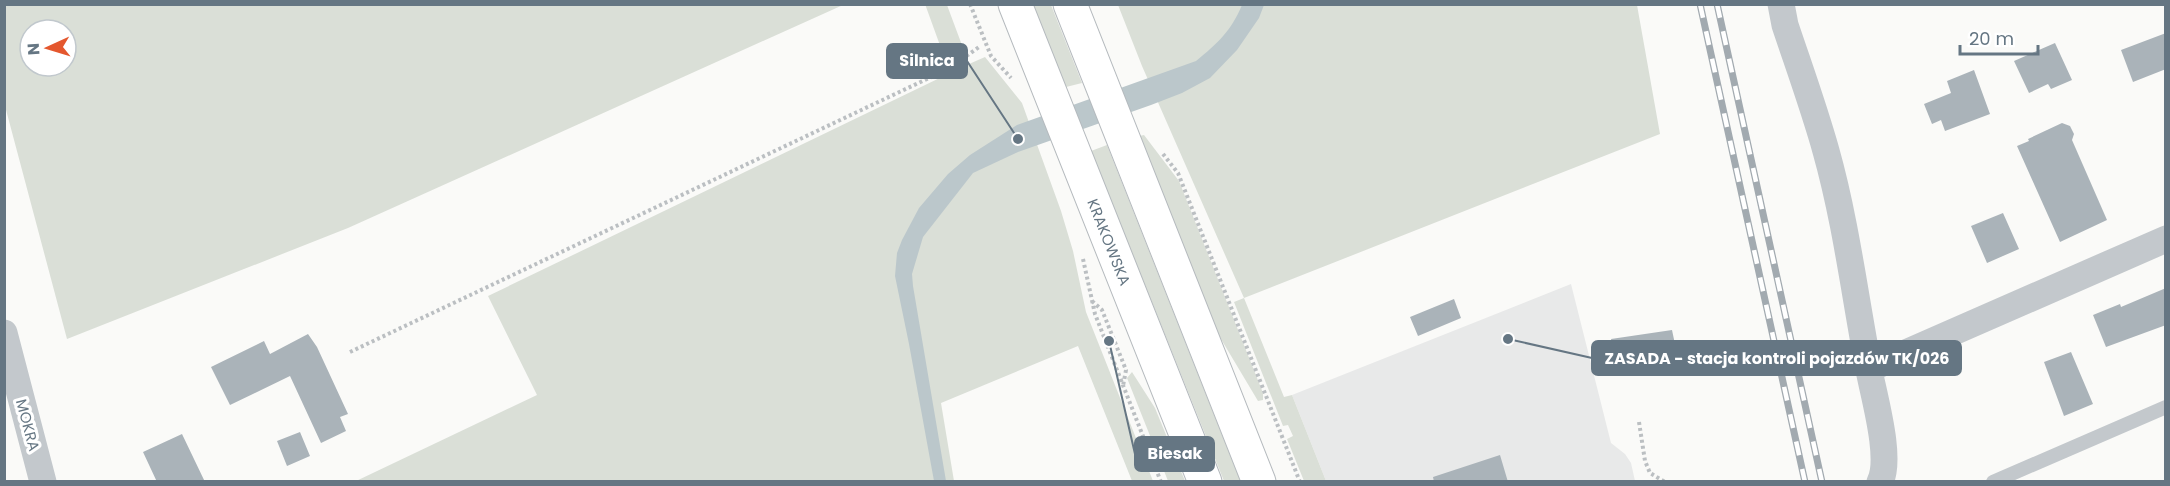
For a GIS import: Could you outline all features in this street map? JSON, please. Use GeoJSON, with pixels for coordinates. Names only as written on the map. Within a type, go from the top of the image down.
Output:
{"type":"FeatureCollection","features":[{"type":"Feature","properties":{"kind":"main road","name":"KRAKOWSKA"},"geometry":{"type":"LineString","coordinates":[[1015,4],[1205,482]]}},
{"type":"Feature","properties":{"kind":"main road"},"geometry":{"type":"LineString","coordinates":[[1070,4],[1259,482]]}},
{"type":"Feature","properties":{"kind":"street"},"geometry":{"type":"LineString","coordinates":[[1781,4],[1785,25],[1826,150],[1843,226],[1880,422],[1885,463],[1881,481]]}},
{"type":"Feature","properties":{"kind":"street"},"geometry":{"type":"LineString","coordinates":[[1869,369],[2166,239]]}},
{"type":"Feature","properties":{"kind":"street","name":"MOKRA"},"geometry":{"type":"LineString","coordinates":[[4,333],[43,482]]}},
{"type":"Feature","properties":{"kind":"lane"},"geometry":{"type":"LineString","coordinates":[[1993,482],[2166,406]]}},
{"type":"Feature","properties":{"kind":"path"},"geometry":{"type":"LineString","coordinates":[[970,4],[992,56]]}},
{"type":"Feature","properties":{"kind":"path"},"geometry":{"type":"LineString","coordinates":[[350,352],[948,69],[979,47]]}},
{"type":"Feature","properties":{"kind":"path"},"geometry":{"type":"LineString","coordinates":[[1158,147],[1178,173],[1300,482]]}},
{"type":"Feature","properties":{"kind":"path"},"geometry":{"type":"LineString","coordinates":[[1082,258],[1095,314],[1161,482]]}},
{"type":"Feature","properties":{"kind":"path"},"geometry":{"type":"LineString","coordinates":[[1091,300],[1102,310],[1126,370],[1123,387]]}},
{"type":"Feature","properties":{"kind":"path"},"geometry":{"type":"LineString","coordinates":[[1639,422],[1645,461],[1650,472],[1665,482]]}},
{"type":"Feature","properties":{"kind":"shaded area"},"geometry":{"type":"Polygon","coordinates":[[[5,4],[843,5],[348,228],[67,339],[5,106],[5,4]]]}},
{"type":"Feature","properties":{"kind":"shaded area"},"geometry":{"type":"Polygon","coordinates":[[[925,4],[947,5],[969,64],[985,57],[1022,103],[1061,211],[1073,251],[1086,312],[1153,481],[1132,481],[1078,346],[941,403],[954,481],[354,482],[537,395],[488,296],[950,73],[925,4]]]}},
{"type":"Feature","properties":{"kind":"shaded area"},"geometry":{"type":"Polygon","coordinates":[[[1033,5],[1051,5],[1082,83],[1066,87],[1033,5]]]}},
{"type":"Feature","properties":{"kind":"shaded area"},"geometry":{"type":"Polygon","coordinates":[[[1118,5],[1637,5],[1660,134],[1244,298],[1142,66],[1118,5]]]}},
{"type":"Feature","properties":{"kind":"shaded area"},"geometry":{"type":"Polygon","coordinates":[[[1242,5],[1264,5],[1259,18],[1237,50],[1210,78],[1182,93],[1018,152],[973,173],[923,237],[912,274],[946,481],[934,481],[895,276],[897,253],[919,208],[948,174],[970,155],[1017,125],[1196,61],[1223,36],[1242,5]]]}},
{"type":"Feature","properties":{"kind":"shaded area"},"geometry":{"type":"Polygon","coordinates":[[[1144,135],[1179,181],[1263,393],[1263,400],[1258,401],[1218,334],[1139,136],[1144,135]]]}},
{"type":"Feature","properties":{"kind":"shaded area"},"geometry":{"type":"Polygon","coordinates":[[[1107,145],[1241,481],[1224,481],[1091,151],[1107,145]]]}},
{"type":"Feature","properties":{"kind":"shaded area"},"geometry":{"type":"Polygon","coordinates":[[[1571,284],[1611,443],[1625,454],[1631,463],[1635,481],[1326,481],[1292,395],[1571,284]]]}},
{"type":"Feature","properties":{"kind":"shaded area"},"geometry":{"type":"Polygon","coordinates":[[[1244,298],[1284,397],[1292,395],[1326,481],[1304,481],[1287,439],[1293,436],[1288,425],[1283,426],[1234,302],[1244,298]]]}},
{"type":"Feature","properties":{"kind":"shaded area"},"geometry":{"type":"Polygon","coordinates":[[[1132,372],[1155,408],[1185,481],[1168,481],[1127,378],[1132,372]]]}},
{"type":"Feature","properties":{"kind":"building"},"geometry":{"type":"Polygon","coordinates":[[[2166,33],[2166,69],[2133,82],[2121,50],[2166,33]]]}},
{"type":"Feature","properties":{"kind":"building"},"geometry":{"type":"Polygon","coordinates":[[[2055,43],[2072,80],[2051,89],[2048,84],[2029,93],[2014,61],[2055,43]]]}},
{"type":"Feature","properties":{"kind":"building"},"geometry":{"type":"Polygon","coordinates":[[[1974,70],[1990,114],[1945,131],[1941,120],[1932,124],[1924,104],[1951,93],[1947,81],[1974,70]]]}},
{"type":"Feature","properties":{"kind":"building"},"geometry":{"type":"Polygon","coordinates":[[[2062,123],[2070,126],[2074,134],[2072,140],[2107,220],[2060,242],[2017,146],[2062,123]]]}},
{"type":"Feature","properties":{"kind":"building"},"geometry":{"type":"Polygon","coordinates":[[[2003,213],[2019,249],[1987,263],[1971,226],[2003,213]]]}},
{"type":"Feature","properties":{"kind":"building"},"geometry":{"type":"Polygon","coordinates":[[[2166,288],[2166,325],[2106,347],[2093,315],[2120,304],[2121,307],[2166,288]]]}},
{"type":"Feature","properties":{"kind":"building"},"geometry":{"type":"Polygon","coordinates":[[[1454,299],[1461,318],[1418,336],[1410,317],[1454,299]]]}},
{"type":"Feature","properties":{"kind":"building"},"geometry":{"type":"Polygon","coordinates":[[[1672,330],[1676,349],[1615,359],[1611,339],[1672,330]]]}},
{"type":"Feature","properties":{"kind":"building"},"geometry":{"type":"Polygon","coordinates":[[[308,334],[317,347],[348,414],[340,417],[346,431],[321,443],[290,376],[230,405],[211,367],[264,341],[270,354],[308,334]]]}},
{"type":"Feature","properties":{"kind":"building"},"geometry":{"type":"Polygon","coordinates":[[[2071,352],[2093,404],[2064,416],[2044,362],[2071,352]]]}},
{"type":"Feature","properties":{"kind":"building"},"geometry":{"type":"Polygon","coordinates":[[[300,432],[310,456],[287,466],[277,441],[300,432]]]}},
{"type":"Feature","properties":{"kind":"building"},"geometry":{"type":"Polygon","coordinates":[[[182,434],[205,482],[157,482],[143,452],[182,434]]]}},
{"type":"Feature","properties":{"kind":"building"},"geometry":{"type":"Polygon","coordinates":[[[1500,455],[1508,482],[1434,482],[1433,477],[1500,455]]]}},
{"type":"Feature","properties":{"kind":"railway"},"geometry":{"type":"LineString","coordinates":[[1700,4],[1805,482]]}},
{"type":"Feature","properties":{"kind":"railway"},"geometry":{"type":"LineString","coordinates":[[1717,4],[1822,482]]}},
{"type":"Feature","properties":{"kind":"place","name":"Silnica"},"geometry":{"type":"Point","coordinates":[1018,139]}},
{"type":"Feature","properties":{"kind":"place","name":"ZASADA - stacja kontroli pojazdów TK/026"},"geometry":{"type":"Point","coordinates":[1508,339]}},
{"type":"Feature","properties":{"kind":"place","name":"Biesak"},"geometry":{"type":"Point","coordinates":[1109,341]}}]}
